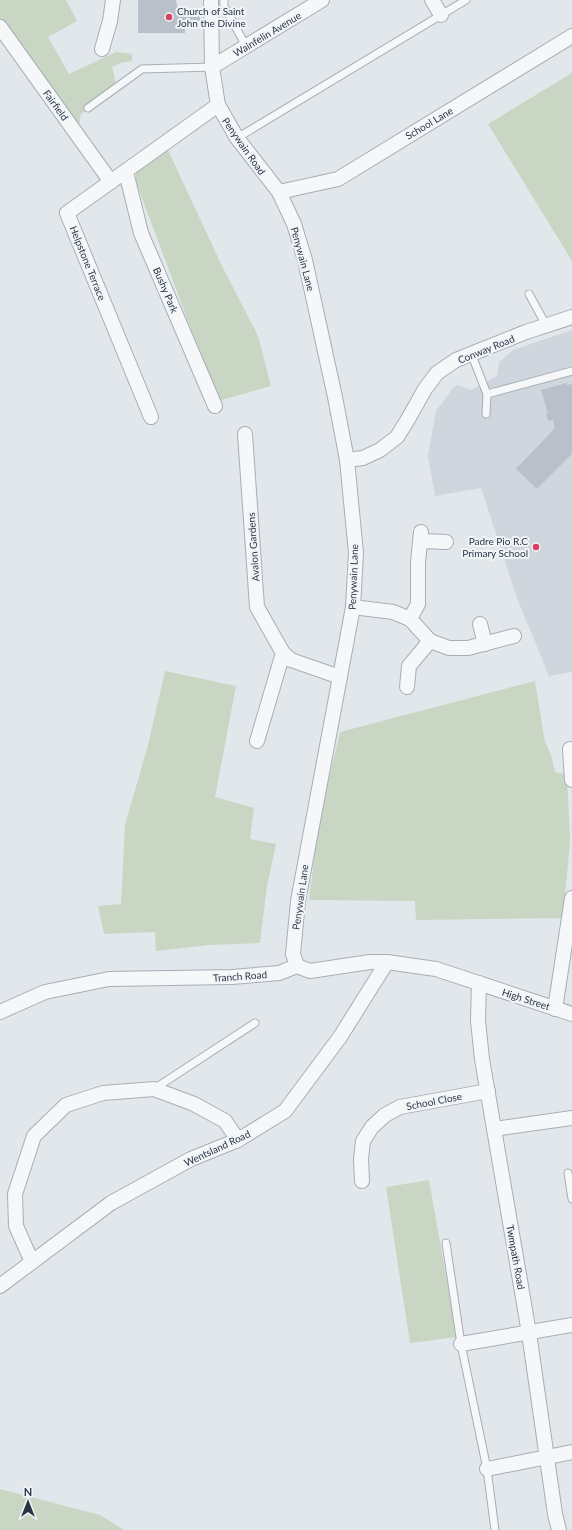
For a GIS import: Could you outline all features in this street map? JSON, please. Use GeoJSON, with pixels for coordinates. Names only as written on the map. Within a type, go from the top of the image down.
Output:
{"type":"FeatureCollection","features":[{"type":"Feature","properties":{"kind":"street"},"geometry":{"type":"LineString","coordinates":[[102,48],[110,21],[113,0]]}},
{"type":"Feature","properties":{"kind":"street","name":"Penywain Road"},"geometry":{"type":"LineString","coordinates":[[211,0],[212,67],[218,105],[236,138],[279,192]]}},
{"type":"Feature","properties":{"kind":"street","name":"Wainfelin Avenue"},"geometry":{"type":"LineString","coordinates":[[212,67],[322,0]]}},
{"type":"Feature","properties":{"kind":"street"},"geometry":{"type":"LineString","coordinates":[[432,0],[442,15]]}},
{"type":"Feature","properties":{"kind":"street","name":"Fairfield"},"geometry":{"type":"LineString","coordinates":[[0,27],[112,182]]}},
{"type":"Feature","properties":{"kind":"street","name":"School Lane"},"geometry":{"type":"LineString","coordinates":[[279,192],[338,179],[572,36]]}},
{"type":"Feature","properties":{"kind":"street","name":"Helpstone Terrace"},"geometry":{"type":"LineString","coordinates":[[151,417],[67,213],[218,105]]}},
{"type":"Feature","properties":{"kind":"street","name":"Bushy Park"},"geometry":{"type":"LineString","coordinates":[[126,172],[141,233],[215,406]]}},
{"type":"Feature","properties":{"kind":"street","name":"Penywain Lane"},"geometry":{"type":"LineString","coordinates":[[279,192],[294,224],[305,260],[335,398],[346,460],[356,553],[353,607],[298,901],[293,954],[297,966]]}},
{"type":"Feature","properties":{"kind":"street","name":"Conway Road"},"geometry":{"type":"LineString","coordinates":[[346,460],[364,458],[380,450],[397,437],[425,389],[437,373],[456,360],[471,353],[572,317]]}},
{"type":"Feature","properties":{"kind":"street","name":"Avalon Gardens"},"geometry":{"type":"LineString","coordinates":[[245,434],[258,607],[283,653]]}},
{"type":"Feature","properties":{"kind":"street"},"geometry":{"type":"LineString","coordinates":[[410,619],[418,604],[418,562],[421,537],[446,542]]}},
{"type":"Feature","properties":{"kind":"street"},"geometry":{"type":"LineString","coordinates":[[353,607],[393,612],[410,619],[430,641],[449,648],[468,648],[514,636]]}},
{"type":"Feature","properties":{"kind":"street"},"geometry":{"type":"LineString","coordinates":[[480,624],[485,644]]}},
{"type":"Feature","properties":{"kind":"street"},"geometry":{"type":"LineString","coordinates":[[407,687],[410,666],[430,641]]}},
{"type":"Feature","properties":{"kind":"street"},"geometry":{"type":"LineString","coordinates":[[258,741],[283,653],[291,660],[340,677]]}},
{"type":"Feature","properties":{"kind":"street"},"geometry":{"type":"LineString","coordinates":[[570,749],[572,780]]}},
{"type":"Feature","properties":{"kind":"street"},"geometry":{"type":"LineString","coordinates":[[555,1009],[572,898]]}},
{"type":"Feature","properties":{"kind":"street"},"geometry":{"type":"LineString","coordinates":[[297,966],[310,971],[370,962],[387,962],[436,968],[479,983]]}},
{"type":"Feature","properties":{"kind":"street","name":"Wentsland Road"},"geometry":{"type":"LineString","coordinates":[[0,1286],[112,1204],[191,1159],[238,1140],[285,1111],[340,1037],[387,962]]}},
{"type":"Feature","properties":{"kind":"street","name":"Tranch Road"},"geometry":{"type":"LineString","coordinates":[[0,1012],[45,992],[109,979],[232,977],[279,973],[297,966]]}},
{"type":"Feature","properties":{"kind":"street","name":"High Street"},"geometry":{"type":"LineString","coordinates":[[479,983],[572,1014]]}},
{"type":"Feature","properties":{"kind":"street","name":"Twmpath Road"},"geometry":{"type":"LineString","coordinates":[[479,983],[478,1021],[482,1059],[529,1333],[555,1514],[559,1530]]}},
{"type":"Feature","properties":{"kind":"street"},"geometry":{"type":"LineString","coordinates":[[32,1262],[16,1226],[15,1194],[34,1136],[66,1105],[103,1093],[154,1089],[194,1104],[225,1120],[238,1140]]}},
{"type":"Feature","properties":{"kind":"street","name":"School Close"},"geometry":{"type":"LineString","coordinates":[[362,1181],[360,1159],[363,1141],[372,1126],[385,1115],[400,1107],[488,1091]]}},
{"type":"Feature","properties":{"kind":"street"},"geometry":{"type":"LineString","coordinates":[[494,1129],[572,1118]]}},
{"type":"Feature","properties":{"kind":"street"},"geometry":{"type":"LineString","coordinates":[[461,1344],[572,1325]]}},
{"type":"Feature","properties":{"kind":"street"},"geometry":{"type":"LineString","coordinates":[[487,1469],[572,1452]]}},
{"type":"Feature","properties":{"kind":"lane"},"geometry":{"type":"LineString","coordinates":[[224,0],[224,6],[246,46]]}},
{"type":"Feature","properties":{"kind":"lane"},"geometry":{"type":"LineString","coordinates":[[236,138],[466,0]]}},
{"type":"Feature","properties":{"kind":"lane"},"geometry":{"type":"LineString","coordinates":[[88,108],[142,69],[212,67]]}},
{"type":"Feature","properties":{"kind":"lane"},"geometry":{"type":"LineString","coordinates":[[529,294],[546,326]]}},
{"type":"Feature","properties":{"kind":"lane"},"geometry":{"type":"LineString","coordinates":[[471,353],[487,394],[486,414]]}},
{"type":"Feature","properties":{"kind":"lane"},"geometry":{"type":"LineString","coordinates":[[487,394],[572,371]]}},
{"type":"Feature","properties":{"kind":"lane"},"geometry":{"type":"LineString","coordinates":[[154,1089],[255,1023]]}},
{"type":"Feature","properties":{"kind":"lane"},"geometry":{"type":"LineString","coordinates":[[568,1173],[572,1199]]}},
{"type":"Feature","properties":{"kind":"lane"},"geometry":{"type":"LineString","coordinates":[[446,1243],[461,1344],[487,1469],[495,1530]]}},
{"type":"Feature","properties":{"kind":"shaded area","name":"Padre Pio R.C Primary School"},"geometry":{"type":"Polygon","coordinates":[[[572,330],[572,672],[549,676],[517,598],[481,488],[435,496],[428,456],[436,411],[454,387],[458,385],[471,390],[497,376],[499,362],[513,350],[572,330]]]}},
{"type":"Feature","properties":{"kind":"green space"},"geometry":{"type":"Polygon","coordinates":[[[0,0],[66,0],[77,21],[48,37],[69,74],[116,52],[132,54],[132,61],[120,63],[112,67],[116,85],[81,114],[79,125],[0,18],[0,0]]]}},
{"type":"Feature","properties":{"kind":"green space"},"geometry":{"type":"Polygon","coordinates":[[[572,73],[572,261],[488,124],[572,73]]]}},
{"type":"Feature","properties":{"kind":"green space"},"geometry":{"type":"Polygon","coordinates":[[[168,150],[222,266],[258,336],[271,386],[218,401],[136,182],[136,171],[168,150]]]}},
{"type":"Feature","properties":{"kind":"green space"},"geometry":{"type":"Polygon","coordinates":[[[165,671],[236,686],[215,797],[254,808],[250,839],[276,844],[267,886],[260,943],[209,945],[156,951],[155,932],[104,934],[98,906],[121,904],[125,825],[148,745],[165,671]]]}},
{"type":"Feature","properties":{"kind":"green space"},"geometry":{"type":"Polygon","coordinates":[[[535,681],[545,742],[551,755],[555,772],[567,775],[570,840],[563,918],[416,920],[415,901],[309,900],[319,820],[340,732],[535,681]]]}},
{"type":"Feature","properties":{"kind":"green space"},"geometry":{"type":"Polygon","coordinates":[[[429,1180],[457,1337],[410,1343],[386,1187],[429,1180]]]}},
{"type":"Feature","properties":{"kind":"green space"},"geometry":{"type":"Polygon","coordinates":[[[0,1489],[100,1515],[124,1530],[0,1530],[0,1489]]]}},
{"type":"Feature","properties":{"kind":"building","name":"Church of Saint John the Divine"},"geometry":{"type":"Polygon","coordinates":[[[138,0],[176,0],[178,9],[200,9],[200,24],[185,24],[185,33],[138,33],[138,0]]]}},
{"type":"Feature","properties":{"kind":"building"},"geometry":{"type":"Polygon","coordinates":[[[566,383],[567,385],[572,384],[572,454],[537,489],[516,469],[555,428],[553,420],[548,421],[546,413],[548,413],[541,390],[566,383]]]}},
{"type":"Feature","properties":{"kind":"place","name":"Church of Saint John the Divine"},"geometry":{"type":"Point","coordinates":[169,17]}},
{"type":"Feature","properties":{"kind":"place","name":"Padre Pio R.C Primary School"},"geometry":{"type":"Point","coordinates":[536,547]}}]}
